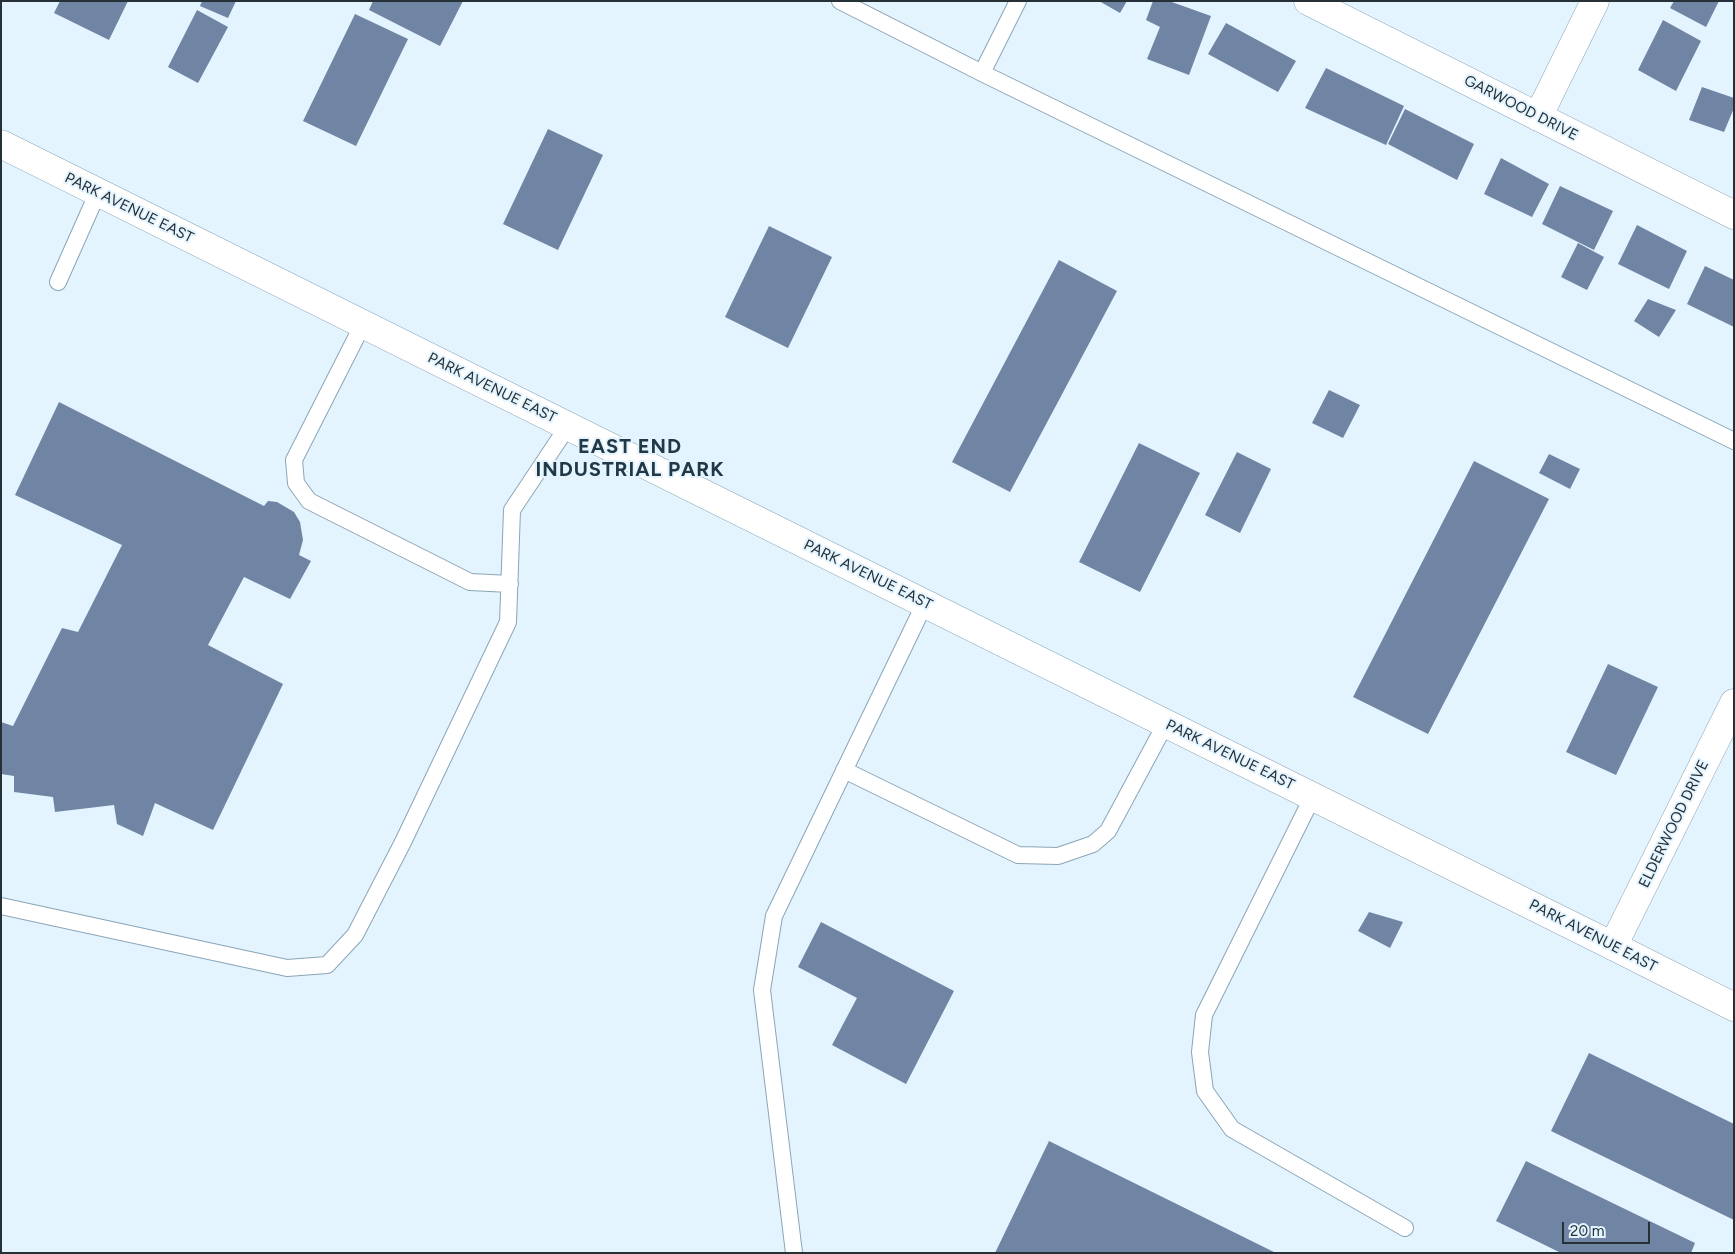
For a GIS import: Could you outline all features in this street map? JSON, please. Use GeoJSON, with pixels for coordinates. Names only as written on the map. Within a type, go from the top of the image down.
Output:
{"type":"FeatureCollection","features":[{"type":"Feature","properties":{"kind":"street","name":"GARWOOD DRIVE"},"geometry":{"type":"LineString","coordinates":[[1308,1],[1733,214]]}},
{"type":"Feature","properties":{"kind":"street"},"geometry":{"type":"LineString","coordinates":[[1538,117],[1594,1]]}},
{"type":"Feature","properties":{"kind":"street","name":"PARK AVENUE EAST"},"geometry":{"type":"LineString","coordinates":[[1,144],[1734,1007]]}},
{"type":"Feature","properties":{"kind":"street","name":"ELDERWOOD DRIVE"},"geometry":{"type":"LineString","coordinates":[[1613,946],[1734,703]]}},
{"type":"Feature","properties":{"kind":"lane"},"geometry":{"type":"LineString","coordinates":[[840,1],[982,73],[1734,442]]}},
{"type":"Feature","properties":{"kind":"lane"},"geometry":{"type":"LineString","coordinates":[[982,73],[1018,1]]}},
{"type":"Feature","properties":{"kind":"lane"},"geometry":{"type":"LineString","coordinates":[[58,282],[98,192]]}},
{"type":"Feature","properties":{"kind":"lane"},"geometry":{"type":"LineString","coordinates":[[363,324],[294,460],[296,483],[309,501],[470,582],[510,584]]}},
{"type":"Feature","properties":{"kind":"lane"},"geometry":{"type":"LineString","coordinates":[[1,906],[287,968],[327,965],[355,935],[404,842],[508,622],[512,510],[568,426]]}},
{"type":"Feature","properties":{"kind":"lane"},"geometry":{"type":"LineString","coordinates":[[794,1253],[762,990],[774,916],[925,603]]}},
{"type":"Feature","properties":{"kind":"lane"},"geometry":{"type":"LineString","coordinates":[[844,770],[1018,855],[1058,856],[1093,844],[1108,831],[1166,723]]}},
{"type":"Feature","properties":{"kind":"lane"},"geometry":{"type":"LineString","coordinates":[[1313,796],[1204,1015],[1200,1052],[1205,1092],[1232,1129],[1405,1228]]}},
{"type":"Feature","properties":{"kind":"building"},"geometry":{"type":"Polygon","coordinates":[[[60,1],[128,1],[109,40],[54,13],[60,1]]]}},
{"type":"Feature","properties":{"kind":"building"},"geometry":{"type":"Polygon","coordinates":[[[202,1],[236,1],[228,18],[200,6],[202,1]]]}},
{"type":"Feature","properties":{"kind":"building"},"geometry":{"type":"Polygon","coordinates":[[[373,1],[463,1],[440,46],[369,10],[373,1]]]}},
{"type":"Feature","properties":{"kind":"building"},"geometry":{"type":"Polygon","coordinates":[[[1099,1],[1127,1],[1120,13],[1099,1]]]}},
{"type":"Feature","properties":{"kind":"building"},"geometry":{"type":"Polygon","coordinates":[[[1153,1],[1169,1],[1211,16],[1189,75],[1147,59],[1160,27],[1146,20],[1153,1]]]}},
{"type":"Feature","properties":{"kind":"building"},"geometry":{"type":"Polygon","coordinates":[[[1674,1],[1719,1],[1706,27],[1670,8],[1674,1]]]}},
{"type":"Feature","properties":{"kind":"building"},"geometry":{"type":"Polygon","coordinates":[[[197,10],[228,27],[198,83],[168,67],[197,10]]]}},
{"type":"Feature","properties":{"kind":"building"},"geometry":{"type":"Polygon","coordinates":[[[355,14],[408,39],[356,146],[303,121],[355,14]]]}},
{"type":"Feature","properties":{"kind":"building"},"geometry":{"type":"Polygon","coordinates":[[[1663,20],[1701,41],[1676,91],[1638,70],[1663,20]]]}},
{"type":"Feature","properties":{"kind":"building"},"geometry":{"type":"Polygon","coordinates":[[[1226,23],[1296,61],[1278,92],[1208,54],[1226,23]]]}},
{"type":"Feature","properties":{"kind":"building"},"geometry":{"type":"Polygon","coordinates":[[[1326,68],[1404,106],[1386,145],[1305,108],[1326,68]]]}},
{"type":"Feature","properties":{"kind":"building"},"geometry":{"type":"Polygon","coordinates":[[[1702,87],[1734,98],[1734,108],[1724,132],[1689,120],[1702,87]]]}},
{"type":"Feature","properties":{"kind":"building"},"geometry":{"type":"Polygon","coordinates":[[[1405,109],[1474,144],[1457,180],[1388,144],[1405,109]]]}},
{"type":"Feature","properties":{"kind":"building"},"geometry":{"type":"Polygon","coordinates":[[[548,129],[603,155],[558,250],[503,224],[548,129]]]}},
{"type":"Feature","properties":{"kind":"building"},"geometry":{"type":"Polygon","coordinates":[[[1501,158],[1549,184],[1532,217],[1484,194],[1501,158]]]}},
{"type":"Feature","properties":{"kind":"building"},"geometry":{"type":"Polygon","coordinates":[[[1560,186],[1613,211],[1594,250],[1542,224],[1560,186]]]}},
{"type":"Feature","properties":{"kind":"building"},"geometry":{"type":"Polygon","coordinates":[[[1637,225],[1687,251],[1669,289],[1618,264],[1637,225]]]}},
{"type":"Feature","properties":{"kind":"building"},"geometry":{"type":"Polygon","coordinates":[[[769,226],[832,257],[788,348],[725,317],[769,226]]]}},
{"type":"Feature","properties":{"kind":"building"},"geometry":{"type":"Polygon","coordinates":[[[1578,243],[1604,257],[1587,290],[1561,277],[1578,243]]]}},
{"type":"Feature","properties":{"kind":"building"},"geometry":{"type":"Polygon","coordinates":[[[1059,260],[1117,291],[1010,492],[952,462],[1059,260]]]}},
{"type":"Feature","properties":{"kind":"building"},"geometry":{"type":"Polygon","coordinates":[[[1705,266],[1734,280],[1734,327],[1687,304],[1705,266]]]}},
{"type":"Feature","properties":{"kind":"building"},"geometry":{"type":"Polygon","coordinates":[[[1648,299],[1676,310],[1659,337],[1634,321],[1648,299]]]}},
{"type":"Feature","properties":{"kind":"building"},"geometry":{"type":"Polygon","coordinates":[[[1329,390],[1360,405],[1343,438],[1312,423],[1329,390]]]}},
{"type":"Feature","properties":{"kind":"building"},"geometry":{"type":"Polygon","coordinates":[[[59,402],[264,506],[268,501],[277,502],[294,512],[300,522],[303,540],[299,555],[311,561],[290,599],[244,577],[208,645],[283,684],[213,830],[155,803],[143,836],[117,824],[114,805],[55,812],[53,797],[14,792],[14,776],[1,774],[1,722],[13,726],[62,628],[78,632],[122,545],[15,495],[59,402]]]}},
{"type":"Feature","properties":{"kind":"building"},"geometry":{"type":"Polygon","coordinates":[[[1139,443],[1200,473],[1140,592],[1079,562],[1139,443]]]}},
{"type":"Feature","properties":{"kind":"building"},"geometry":{"type":"Polygon","coordinates":[[[1237,452],[1271,469],[1240,533],[1205,515],[1237,452]]]}},
{"type":"Feature","properties":{"kind":"building"},"geometry":{"type":"Polygon","coordinates":[[[1549,454],[1580,469],[1570,489],[1539,473],[1549,454]]]}},
{"type":"Feature","properties":{"kind":"building"},"geometry":{"type":"Polygon","coordinates":[[[1474,461],[1549,499],[1428,734],[1353,697],[1474,461]]]}},
{"type":"Feature","properties":{"kind":"building"},"geometry":{"type":"Polygon","coordinates":[[[1608,664],[1658,687],[1616,775],[1566,752],[1608,664]]]}},
{"type":"Feature","properties":{"kind":"building"},"geometry":{"type":"Polygon","coordinates":[[[1369,912],[1403,922],[1390,948],[1358,931],[1369,912]]]}},
{"type":"Feature","properties":{"kind":"building"},"geometry":{"type":"Polygon","coordinates":[[[821,922],[954,991],[906,1084],[832,1045],[857,998],[798,967],[821,922]]]}},
{"type":"Feature","properties":{"kind":"building"},"geometry":{"type":"Polygon","coordinates":[[[1589,1053],[1734,1124],[1734,1220],[1551,1131],[1589,1053]]]}},
{"type":"Feature","properties":{"kind":"building"},"geometry":{"type":"Polygon","coordinates":[[[1049,1141],[1276,1253],[995,1253],[1049,1141]]]}},
{"type":"Feature","properties":{"kind":"building"},"geometry":{"type":"Polygon","coordinates":[[[1526,1161],[1695,1243],[1691,1253],[1561,1253],[1496,1221],[1526,1161]]]}},
{"type":"Feature","properties":{"kind":"district","name":"EAST END INDUSTRIAL PARK"},"geometry":{"type":"Point","coordinates":[630,458]}}]}
